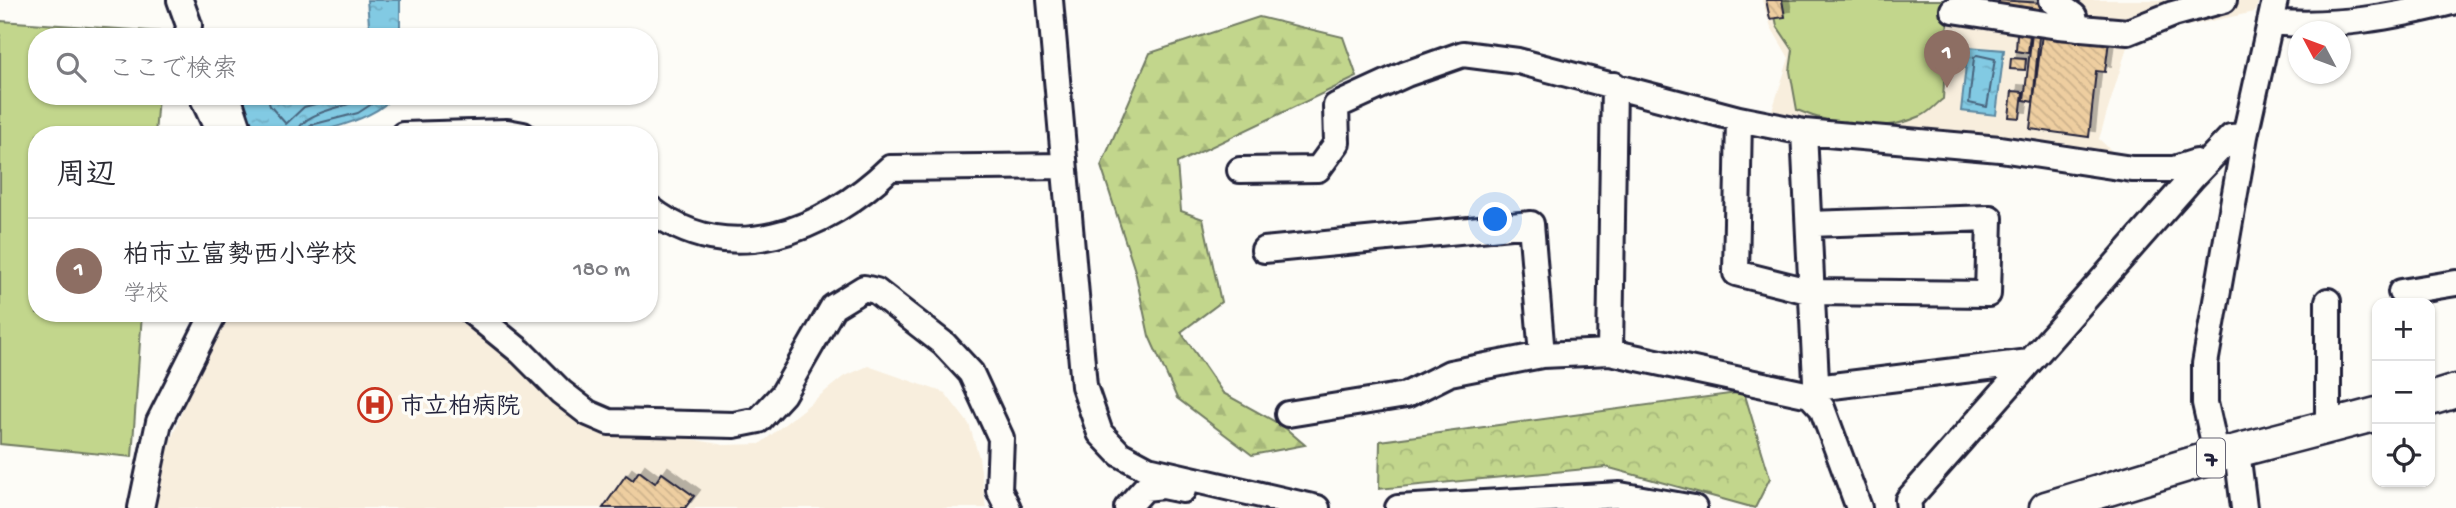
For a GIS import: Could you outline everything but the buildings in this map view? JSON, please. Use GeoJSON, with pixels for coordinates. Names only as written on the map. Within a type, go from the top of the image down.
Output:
{"type":"FeatureCollection","features":[{"type":"Feature","properties":{"kind":"main road"},"geometry":{"type":"LineString","coordinates":[[2435,397],[2456,391]]}},
{"type":"Feature","properties":{"kind":"main road","name":"7"},"geometry":{"type":"LineString","coordinates":[[2046,508],[2227,454],[2372,415]]}},
{"type":"Feature","properties":{"kind":"street"},"geometry":{"type":"LineString","coordinates":[[180,0],[188,28]]}},
{"type":"Feature","properties":{"kind":"street"},"geometry":{"type":"LineString","coordinates":[[1050,0],[1084,386],[1100,433],[1120,454],[1148,469],[1317,508]]}},
{"type":"Feature","properties":{"kind":"street"},"geometry":{"type":"LineString","coordinates":[[2052,0],[2077,15],[2128,32],[2164,10],[2174,14],[2224,0]]}},
{"type":"Feature","properties":{"kind":"street"},"geometry":{"type":"LineString","coordinates":[[2244,508],[2227,454],[2205,403],[2205,364],[2245,136],[2272,11],[2331,24],[2406,14],[2456,1]]}},
{"type":"Feature","properties":{"kind":"street"},"geometry":{"type":"LineString","coordinates":[[1953,10],[2077,15]]}},
{"type":"Feature","properties":{"kind":"street"},"geometry":{"type":"LineString","coordinates":[[1240,170],[1318,169],[1337,143],[1336,106],[1406,74],[1463,54],[1518,61],[1739,119],[1804,132],[2000,149],[2132,169],[2175,169],[2196,162],[2203,166]]}},
{"type":"Feature","properties":{"kind":"street"},"geometry":{"type":"LineString","coordinates":[[1610,352],[1614,85]]}},
{"type":"Feature","properties":{"kind":"street"},"geometry":{"type":"LineString","coordinates":[[206,105],[216,126]]}},
{"type":"Feature","properties":{"kind":"street"},"geometry":{"type":"LineString","coordinates":[[231,105],[238,126]]}},
{"type":"Feature","properties":{"kind":"street"},"geometry":{"type":"LineString","coordinates":[[1739,119],[1736,273],[1812,292],[1988,295],[1990,218],[1808,224]]}},
{"type":"Feature","properties":{"kind":"street"},"geometry":{"type":"LineString","coordinates":[[1804,132],[1816,395],[1859,508]]}},
{"type":"Feature","properties":{"kind":"street"},"geometry":{"type":"LineString","coordinates":[[1909,508],[1908,500],[2203,166],[2231,137],[2245,136]]}},
{"type":"Feature","properties":{"kind":"street"},"geometry":{"type":"LineString","coordinates":[[658,215],[720,241],[751,240],[821,220],[861,196],[890,168],[1063,166]]}},
{"type":"Feature","properties":{"kind":"street"},"geometry":{"type":"LineString","coordinates":[[1264,250],[1531,224],[1542,355]]}},
{"type":"Feature","properties":{"kind":"street"},"geometry":{"type":"LineString","coordinates":[[2401,292],[2456,283]]}},
{"type":"Feature","properties":{"kind":"street"},"geometry":{"type":"LineString","coordinates":[[484,322],[521,352],[561,392],[589,413],[609,422],[734,425],[759,420],[783,394],[833,307],[864,288],[876,291],[944,344],[971,373],[1001,438],[999,490],[1008,508]]}},
{"type":"Feature","properties":{"kind":"street"},"geometry":{"type":"LineString","coordinates":[[2328,301],[2328,427]]}},
{"type":"Feature","properties":{"kind":"street"},"geometry":{"type":"LineString","coordinates":[[141,508],[159,422],[209,322]]}},
{"type":"Feature","properties":{"kind":"street"},"geometry":{"type":"LineString","coordinates":[[1288,414],[1406,395],[1450,373],[1542,355],[1610,352],[1810,395],[2029,362]]}},
{"type":"Feature","properties":{"kind":"street"},"geometry":{"type":"LineString","coordinates":[[1127,508],[1145,488],[1163,486],[1276,508]]}},
{"type":"Feature","properties":{"kind":"street"},"geometry":{"type":"LineString","coordinates":[[1398,508],[1620,495],[1694,508]]}},
{"type":"Feature","properties":{"kind":"shaded area"},"geometry":{"type":"Polygon","coordinates":[[[1762,0],[2259,0],[2255,12],[2162,31],[2128,44],[2099,139],[2116,155],[1770,117],[1789,58],[1771,27],[1762,0]]]}},
{"type":"Feature","properties":{"kind":"shaded area","name":"市立柏病院"},"geometry":{"type":"Polygon","coordinates":[[[226,322],[494,322],[615,425],[724,445],[760,444],[843,377],[868,366],[945,393],[969,424],[979,457],[986,508],[153,508],[167,450],[199,367],[226,322]]]}},
{"type":"Feature","properties":{"kind":"green space"},"geometry":{"type":"Polygon","coordinates":[[[1772,0],[1949,0],[1943,99],[1921,116],[1890,125],[1842,124],[1797,110],[1790,71],[1793,50],[1777,26],[1772,0]]]}},
{"type":"Feature","properties":{"kind":"green space"},"geometry":{"type":"Polygon","coordinates":[[[1259,17],[1343,37],[1357,77],[1177,163],[1181,211],[1203,219],[1221,302],[1181,332],[1223,393],[1283,426],[1305,445],[1252,455],[1177,398],[1149,336],[1135,271],[1101,166],[1150,53],[1259,17]]]}},
{"type":"Feature","properties":{"kind":"green space"},"geometry":{"type":"Polygon","coordinates":[[[0,21],[104,28],[28,28],[28,105],[157,105],[156,126],[28,126],[28,322],[141,322],[132,457],[0,444],[0,21]]]}},
{"type":"Feature","properties":{"kind":"green space"},"geometry":{"type":"Polygon","coordinates":[[[1744,392],[1770,478],[1755,508],[1606,467],[1379,489],[1380,441],[1744,392]]]}},
{"type":"Feature","properties":{"kind":"water"},"geometry":{"type":"Polygon","coordinates":[[[367,0],[400,0],[400,28],[369,28],[367,0]]]}},
{"type":"Feature","properties":{"kind":"water"},"geometry":{"type":"Polygon","coordinates":[[[1968,47],[2004,50],[1996,115],[1961,111],[1968,47]]]}},
{"type":"Feature","properties":{"kind":"water"},"geometry":{"type":"Polygon","coordinates":[[[242,105],[385,105],[339,126],[253,126],[247,120],[242,105]]]}},
{"type":"Feature","properties":{"kind":"place","name":"柏市立富勢西小学校"},"geometry":{"type":"Point","coordinates":[1947,88]}},
{"type":"Feature","properties":{"kind":"place","name":"市立柏病院"},"geometry":{"type":"Point","coordinates":[375,405]}}]}
